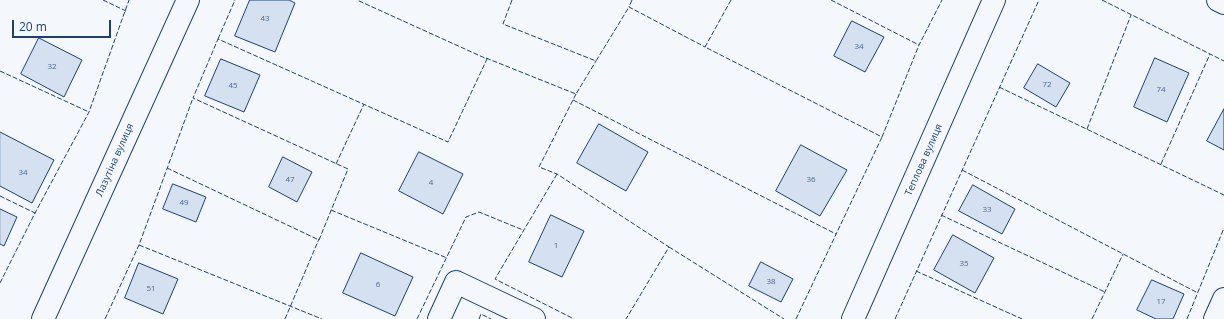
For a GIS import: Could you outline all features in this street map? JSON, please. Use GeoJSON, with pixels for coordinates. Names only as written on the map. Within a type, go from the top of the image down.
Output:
{"type":"FeatureCollection","features":[{"type":"Feature","properties":{"kind":"street","name":"Лазутіна вулиця"},"geometry":{"type":"LineString","coordinates":[[43,319],[188,0]]}},
{"type":"Feature","properties":{"kind":"street","name":"Теплова вулиця"},"geometry":{"type":"LineString","coordinates":[[853,319],[994,0]]}},
{"type":"Feature","properties":{"kind":"street"},"geometry":{"type":"LineString","coordinates":[[1218,0],[1224,3]]}},
{"type":"Feature","properties":{"kind":"street"},"geometry":{"type":"LineString","coordinates":[[439,319],[456,282],[534,319]]}},
{"type":"Feature","properties":{"kind":"street"},"geometry":{"type":"LineString","coordinates":[[1215,319],[1224,299]]}},
{"type":"Feature","properties":{"kind":"building"},"geometry":{"type":"Polygon","coordinates":[[[250,0],[289,0],[295,3],[275,52],[235,36],[250,0]]]}},
{"type":"Feature","properties":{"kind":"building"},"geometry":{"type":"Polygon","coordinates":[[[852,21],[884,37],[865,72],[834,56],[852,21]]]}},
{"type":"Feature","properties":{"kind":"building"},"geometry":{"type":"Polygon","coordinates":[[[39,38],[82,60],[64,97],[21,74],[39,38]]]}},
{"type":"Feature","properties":{"kind":"building"},"geometry":{"type":"Polygon","coordinates":[[[1155,58],[1189,73],[1167,122],[1134,107],[1155,58]]]}},
{"type":"Feature","properties":{"kind":"building"},"geometry":{"type":"Polygon","coordinates":[[[221,59],[260,75],[244,112],[205,96],[221,59]]]}},
{"type":"Feature","properties":{"kind":"building"},"geometry":{"type":"Polygon","coordinates":[[[1038,64],[1070,83],[1056,107],[1024,88],[1038,64]]]}},
{"type":"Feature","properties":{"kind":"building"},"geometry":{"type":"Polygon","coordinates":[[[1224,109],[1224,150],[1207,141],[1224,109]]]}},
{"type":"Feature","properties":{"kind":"building"},"geometry":{"type":"Polygon","coordinates":[[[599,124],[648,152],[626,191],[577,163],[599,124]]]}},
{"type":"Feature","properties":{"kind":"building"},"geometry":{"type":"Polygon","coordinates":[[[0,132],[54,160],[32,203],[0,186],[0,132]]]}},
{"type":"Feature","properties":{"kind":"building"},"geometry":{"type":"Polygon","coordinates":[[[801,145],[847,170],[820,216],[776,191],[801,145]]]}},
{"type":"Feature","properties":{"kind":"building"},"geometry":{"type":"Polygon","coordinates":[[[419,152],[463,174],[443,214],[399,191],[419,152]]]}},
{"type":"Feature","properties":{"kind":"building"},"geometry":{"type":"Polygon","coordinates":[[[283,157],[312,172],[297,202],[269,187],[283,157]]]}},
{"type":"Feature","properties":{"kind":"building"},"geometry":{"type":"Polygon","coordinates":[[[173,184],[206,197],[196,222],[163,209],[173,184]]]}},
{"type":"Feature","properties":{"kind":"building"},"geometry":{"type":"Polygon","coordinates":[[[973,185],[1015,209],[1002,234],[959,211],[973,185]]]}},
{"type":"Feature","properties":{"kind":"building"},"geometry":{"type":"Polygon","coordinates":[[[0,209],[17,217],[4,246],[0,244],[0,209]]]}},
{"type":"Feature","properties":{"kind":"building"},"geometry":{"type":"Polygon","coordinates":[[[551,215],[584,231],[562,277],[529,262],[551,215]]]}},
{"type":"Feature","properties":{"kind":"building"},"geometry":{"type":"Polygon","coordinates":[[[953,235],[994,258],[975,293],[934,270],[953,235]]]}},
{"type":"Feature","properties":{"kind":"building"},"geometry":{"type":"Polygon","coordinates":[[[361,253],[413,277],[395,316],[343,293],[361,253]]]}},
{"type":"Feature","properties":{"kind":"building"},"geometry":{"type":"Polygon","coordinates":[[[761,262],[793,279],[781,302],[749,286],[761,262]]]}},
{"type":"Feature","properties":{"kind":"building"},"geometry":{"type":"Polygon","coordinates":[[[139,263],[178,279],[163,314],[125,298],[139,263]]]}},
{"type":"Feature","properties":{"kind":"building"},"geometry":{"type":"Polygon","coordinates":[[[1152,280],[1184,294],[1173,319],[1156,319],[1137,310],[1152,280]]]}},
{"type":"Feature","properties":{"kind":"fence"},"geometry":{"type":"LineString","coordinates":[[103,0],[126,11],[125,12]]}},
{"type":"Feature","properties":{"kind":"fence"},"geometry":{"type":"LineString","coordinates":[[0,283],[35,213],[89,112],[129,0]]}},
{"type":"Feature","properties":{"kind":"fence"},"geometry":{"type":"LineString","coordinates":[[218,39],[235,0]]}},
{"type":"Feature","properties":{"kind":"fence"},"geometry":{"type":"LineString","coordinates":[[167,168],[319,240],[348,169],[193,98],[218,39],[448,142],[487,59],[357,0]]}},
{"type":"Feature","properties":{"kind":"fence"},"geometry":{"type":"LineString","coordinates":[[512,0],[503,24],[596,61],[629,7]]}},
{"type":"Feature","properties":{"kind":"fence"},"geometry":{"type":"LineString","coordinates":[[632,0],[629,7],[705,47]]}},
{"type":"Feature","properties":{"kind":"fence"},"geometry":{"type":"LineString","coordinates":[[731,0],[705,47],[882,137],[919,45],[942,0]]}},
{"type":"Feature","properties":{"kind":"fence"},"geometry":{"type":"LineString","coordinates":[[831,0],[919,45]]}},
{"type":"Feature","properties":{"kind":"fence"},"geometry":{"type":"LineString","coordinates":[[895,319],[1039,0]]}},
{"type":"Feature","properties":{"kind":"fence"},"geometry":{"type":"LineString","coordinates":[[1102,0],[1224,61]]}},
{"type":"Feature","properties":{"kind":"fence"},"geometry":{"type":"LineString","coordinates":[[1087,129],[1131,15]]}},
{"type":"Feature","properties":{"kind":"fence"},"geometry":{"type":"LineString","coordinates":[[1161,164],[1210,54]]}},
{"type":"Feature","properties":{"kind":"fence"},"geometry":{"type":"LineString","coordinates":[[486,58],[576,94],[596,61]]}},
{"type":"Feature","properties":{"kind":"fence"},"geometry":{"type":"LineString","coordinates":[[0,71],[89,112]]}},
{"type":"Feature","properties":{"kind":"fence"},"geometry":{"type":"LineString","coordinates":[[999,87],[1224,195]]}},
{"type":"Feature","properties":{"kind":"fence"},"geometry":{"type":"LineString","coordinates":[[576,94],[539,167],[557,174],[669,247],[626,319]]}},
{"type":"Feature","properties":{"kind":"fence"},"geometry":{"type":"LineString","coordinates":[[105,319],[139,245],[193,98]]}},
{"type":"Feature","properties":{"kind":"fence"},"geometry":{"type":"LineString","coordinates":[[573,100],[836,234]]}},
{"type":"Feature","properties":{"kind":"fence"},"geometry":{"type":"LineString","coordinates":[[336,164],[364,104]]}},
{"type":"Feature","properties":{"kind":"fence"},"geometry":{"type":"LineString","coordinates":[[796,319],[882,137]]}},
{"type":"Feature","properties":{"kind":"fence"},"geometry":{"type":"LineString","coordinates":[[962,170],[1198,293]]}},
{"type":"Feature","properties":{"kind":"fence"},"geometry":{"type":"LineString","coordinates":[[557,174],[495,279],[574,319]]}},
{"type":"Feature","properties":{"kind":"fence"},"geometry":{"type":"LineString","coordinates":[[0,196],[35,213],[34,215]]}},
{"type":"Feature","properties":{"kind":"fence"},"geometry":{"type":"LineString","coordinates":[[331,210],[447,258]]}},
{"type":"Feature","properties":{"kind":"fence"},"geometry":{"type":"LineString","coordinates":[[417,319],[466,217],[479,212],[523,230]]}},
{"type":"Feature","properties":{"kind":"fence"},"geometry":{"type":"LineString","coordinates":[[941,215],[1105,292]]}},
{"type":"Feature","properties":{"kind":"fence"},"geometry":{"type":"LineString","coordinates":[[1187,319],[1224,228]]}},
{"type":"Feature","properties":{"kind":"fence"},"geometry":{"type":"LineString","coordinates":[[285,319],[319,239]]}},
{"type":"Feature","properties":{"kind":"fence"},"geometry":{"type":"LineString","coordinates":[[139,245],[322,319]]}},
{"type":"Feature","properties":{"kind":"fence"},"geometry":{"type":"LineString","coordinates":[[669,247],[784,319]]}},
{"type":"Feature","properties":{"kind":"fence"},"geometry":{"type":"LineString","coordinates":[[1092,319],[1123,254]]}},
{"type":"Feature","properties":{"kind":"fence"},"geometry":{"type":"LineString","coordinates":[[916,271],[1022,319]]}},
{"type":"Feature","properties":{"kind":"fence"},"geometry":{"type":"LineString","coordinates":[[479,319],[481,314],[491,319]]}}]}
